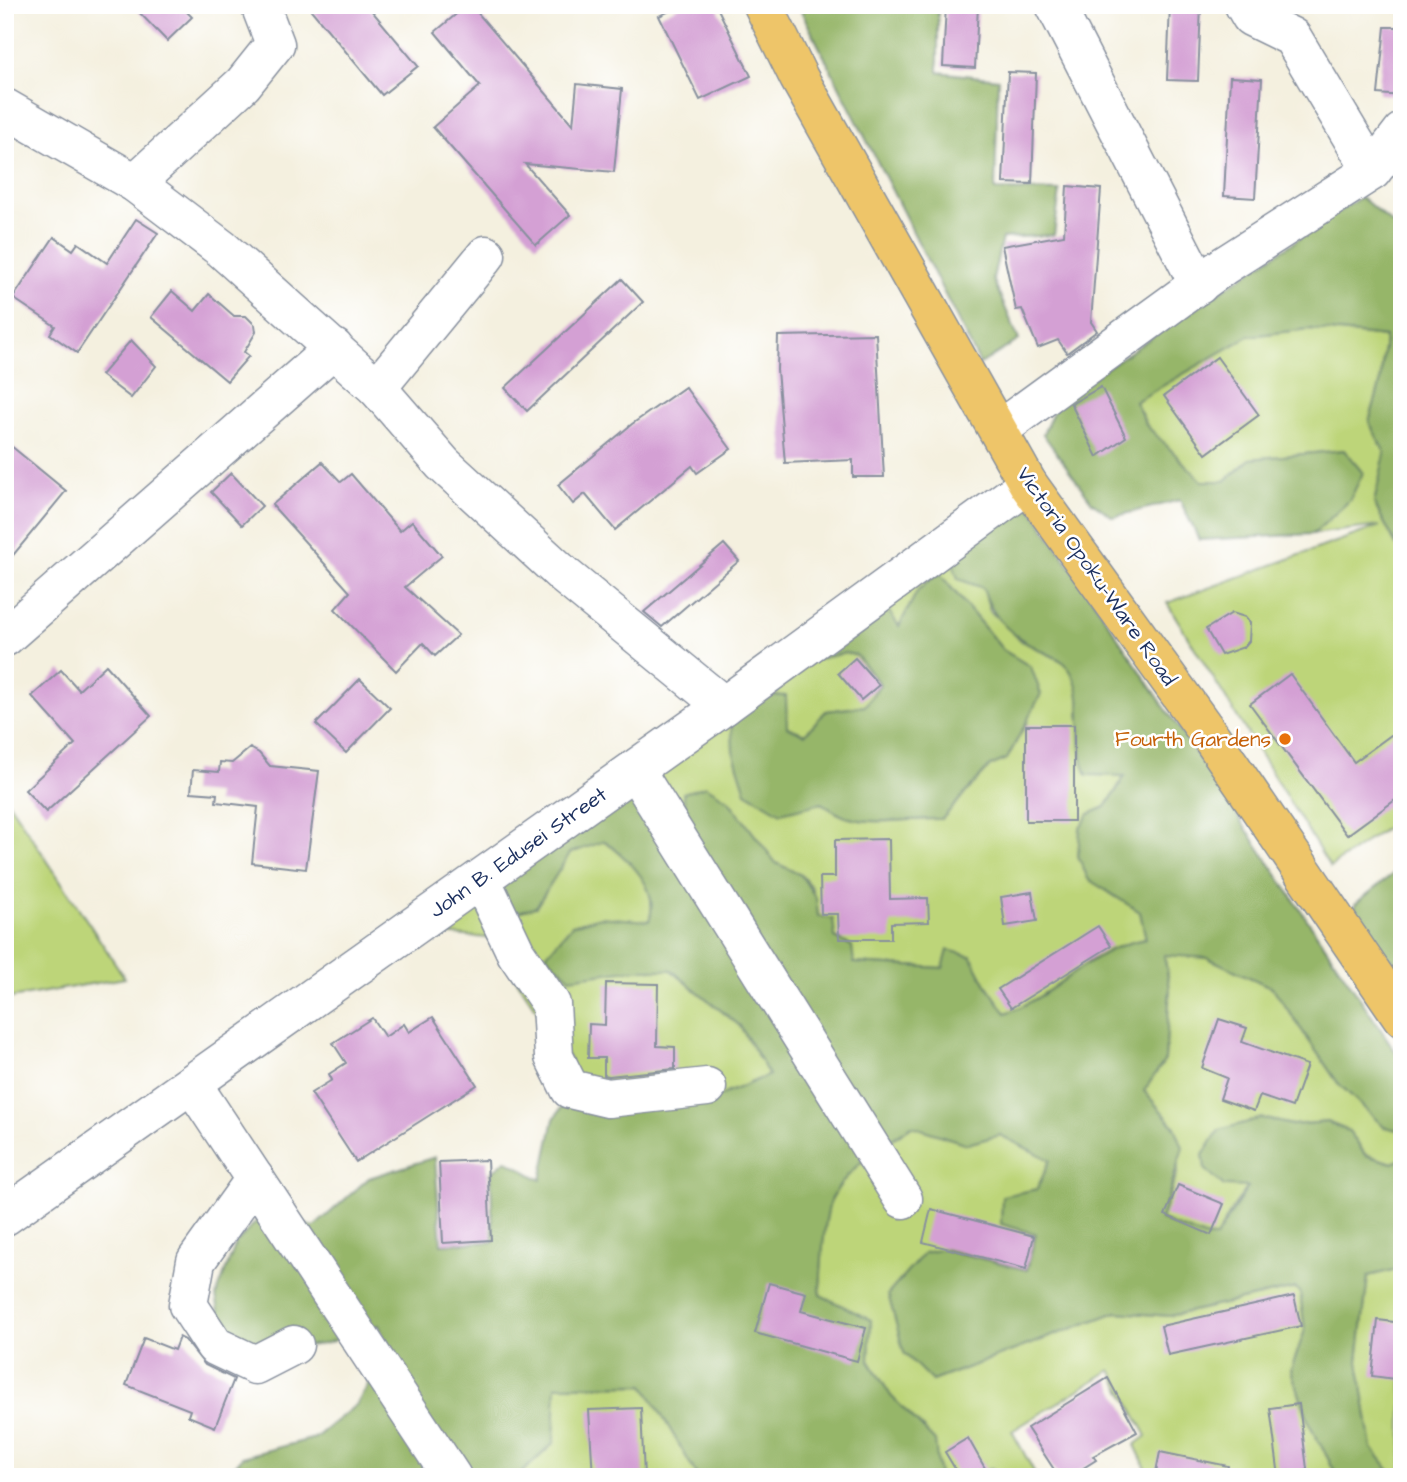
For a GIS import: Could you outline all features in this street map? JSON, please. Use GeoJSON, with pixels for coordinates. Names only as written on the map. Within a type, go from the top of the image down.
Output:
{"type":"FeatureCollection","features":[{"type":"Feature","properties":{"kind":"main road","name":"Victoria Opoku-Ware Road"},"geometry":{"type":"LineString","coordinates":[[763,5],[799,78],[1000,429],[1028,484],[1213,740],[1402,1017]]}},
{"type":"Feature","properties":{"kind":"street"},"geometry":{"type":"LineString","coordinates":[[135,183],[243,84],[275,44],[260,5]]}},
{"type":"Feature","properties":{"kind":"street"},"geometry":{"type":"LineString","coordinates":[[1055,5],[1199,285]]}},
{"type":"Feature","properties":{"kind":"street"},"geometry":{"type":"LineString","coordinates":[[1244,5],[1251,17],[1292,37],[1372,171]]}},
{"type":"Feature","properties":{"kind":"street"},"geometry":{"type":"LineString","coordinates":[[5,108],[135,183],[222,249],[377,388],[443,464],[565,576],[724,706]]}},
{"type":"Feature","properties":{"kind":"street"},"geometry":{"type":"LineString","coordinates":[[1000,429],[1199,285],[1372,171],[1402,132]]}},
{"type":"Feature","properties":{"kind":"street"},"geometry":{"type":"LineString","coordinates":[[377,388],[486,255]]}},
{"type":"Feature","properties":{"kind":"street"},"geometry":{"type":"LineString","coordinates":[[5,636],[334,348]]}},
{"type":"Feature","properties":{"kind":"street","name":"John B. Edusei Street"},"geometry":{"type":"LineString","coordinates":[[5,1216],[635,770],[1028,484]]}},
{"type":"Feature","properties":{"kind":"street"},"geometry":{"type":"LineString","coordinates":[[635,770],[903,1199]]}},
{"type":"Feature","properties":{"kind":"street"},"geometry":{"type":"LineString","coordinates":[[481,879],[516,953],[551,1004],[554,1057],[570,1089],[608,1098],[707,1087]]}},
{"type":"Feature","properties":{"kind":"street"},"geometry":{"type":"LineString","coordinates":[[192,1084],[452,1477]]}},
{"type":"Feature","properties":{"kind":"street"},"geometry":{"type":"LineString","coordinates":[[255,1179],[196,1261],[188,1305],[215,1346],[255,1365],[294,1345]]}},
{"type":"Feature","properties":{"kind":"green space"},"geometry":{"type":"Polygon","coordinates":[[[798,5],[938,5],[938,72],[998,79],[995,190],[1060,191],[1054,235],[1002,238],[993,279],[1019,340],[980,364],[798,5]]]}},
{"type":"Feature","properties":{"kind":"green space"},"geometry":{"type":"Polygon","coordinates":[[[1361,197],[1402,232],[1402,547],[1396,545],[1374,503],[1385,453],[1369,422],[1380,385],[1385,337],[1310,329],[1249,336],[1135,402],[1147,426],[1202,481],[1225,481],[1250,459],[1344,450],[1363,473],[1350,500],[1313,534],[1199,540],[1180,500],[1113,517],[1092,502],[1043,434],[1056,406],[1078,387],[1361,197]]]}},
{"type":"Feature","properties":{"kind":"green space"},"geometry":{"type":"Polygon","coordinates":[[[1310,329],[1385,337],[1380,385],[1369,422],[1386,453],[1374,503],[1396,545],[1402,547],[1402,817],[1330,867],[1167,603],[1380,526],[1313,534],[1350,500],[1344,450],[1250,459],[1225,481],[1201,481],[1147,426],[1135,402],[1249,336],[1310,329]]]}},
{"type":"Feature","properties":{"kind":"green space"},"geometry":{"type":"Polygon","coordinates":[[[1027,502],[1402,1061],[1402,1131],[1384,1127],[1338,1083],[1273,988],[1208,958],[1164,955],[1170,988],[1165,1060],[1144,1091],[1175,1127],[1183,1147],[1161,1220],[1207,1238],[1216,1237],[1248,1187],[1224,1186],[1205,1169],[1203,1155],[1219,1130],[1262,1118],[1292,1125],[1327,1122],[1349,1131],[1365,1155],[1392,1163],[1402,1159],[1402,1268],[1368,1276],[1358,1361],[1372,1448],[1395,1477],[1338,1477],[1311,1427],[1291,1370],[1305,1330],[1300,1293],[1295,1288],[1170,1316],[1116,1312],[932,1381],[904,1353],[888,1294],[924,1253],[943,1249],[1027,1270],[1036,1234],[1001,1224],[1002,1196],[1037,1189],[1050,1160],[1000,1135],[967,1144],[912,1126],[857,1166],[832,1198],[825,1231],[820,1295],[871,1320],[869,1361],[891,1396],[935,1441],[939,1477],[698,1477],[644,1385],[556,1386],[554,1443],[517,1477],[225,1477],[242,1457],[315,1438],[357,1404],[388,1349],[379,1325],[324,1344],[267,1350],[223,1334],[216,1296],[236,1243],[262,1215],[314,1227],[369,1178],[435,1157],[441,1244],[493,1242],[491,1173],[506,1160],[541,1180],[554,1119],[569,1096],[722,1095],[769,1075],[740,1026],[671,970],[629,970],[570,978],[546,955],[572,925],[600,917],[649,921],[652,909],[647,886],[633,866],[605,841],[570,853],[536,907],[507,915],[490,891],[610,801],[637,793],[683,827],[686,811],[683,793],[706,786],[728,800],[776,863],[801,875],[816,898],[818,916],[833,919],[835,938],[852,946],[854,963],[943,968],[948,950],[971,956],[985,983],[1006,1013],[1042,995],[1108,952],[1146,939],[1140,912],[1088,879],[1078,856],[1080,828],[1089,814],[1106,807],[1125,776],[1087,775],[1080,747],[1078,691],[1067,666],[1006,627],[987,600],[983,588],[958,579],[949,550],[1027,502]]]}},
{"type":"Feature","properties":{"kind":"green space"},"geometry":{"type":"Polygon","coordinates":[[[949,550],[983,588],[990,611],[1021,641],[1066,663],[1080,688],[1079,713],[1087,775],[1125,775],[1106,807],[1089,814],[1110,893],[1140,912],[1146,939],[1107,951],[1042,995],[1006,1013],[985,983],[971,956],[944,968],[854,963],[818,916],[812,888],[801,875],[776,863],[728,800],[687,811],[683,827],[637,793],[731,714],[817,800],[846,817],[868,821],[942,819],[990,766],[1007,759],[1028,720],[1031,667],[1003,650],[939,573],[918,590],[899,627],[880,601],[949,550]]]}},
{"type":"Feature","properties":{"kind":"green space"},"geometry":{"type":"Polygon","coordinates":[[[939,573],[1003,650],[1031,667],[1041,694],[1007,759],[990,766],[942,819],[857,820],[843,816],[822,803],[781,813],[746,792],[733,751],[731,714],[753,694],[786,696],[787,727],[805,734],[826,711],[865,706],[880,684],[856,655],[845,653],[817,659],[773,660],[789,632],[870,584],[899,626],[918,590],[939,573]]]}},
{"type":"Feature","properties":{"kind":"green space"},"geometry":{"type":"Polygon","coordinates":[[[845,653],[856,655],[880,684],[865,706],[826,711],[805,734],[787,727],[753,694],[817,659],[845,653]]]}},
{"type":"Feature","properties":{"kind":"green space"},"geometry":{"type":"Polygon","coordinates":[[[5,797],[125,978],[5,999],[5,797]]]}},
{"type":"Feature","properties":{"kind":"green space"},"geometry":{"type":"Polygon","coordinates":[[[604,841],[633,866],[651,897],[649,921],[631,921],[629,970],[671,970],[740,1026],[769,1075],[722,1095],[569,1096],[570,1060],[489,938],[442,934],[490,891],[536,907],[570,853],[604,841]]]}},
{"type":"Feature","properties":{"kind":"green space"},"geometry":{"type":"Polygon","coordinates":[[[1393,874],[1402,874],[1402,1004],[1357,938],[1355,904],[1393,874]]]}},
{"type":"Feature","properties":{"kind":"green space"},"geometry":{"type":"Polygon","coordinates":[[[1164,954],[1208,958],[1273,988],[1338,1083],[1384,1126],[1402,1131],[1402,1159],[1392,1163],[1365,1154],[1349,1131],[1327,1122],[1292,1125],[1262,1118],[1248,1187],[1216,1237],[1207,1238],[1161,1220],[1178,1171],[1175,1127],[1144,1091],[1165,1060],[1170,988],[1164,954]]]}},
{"type":"Feature","properties":{"kind":"green space"},"geometry":{"type":"Polygon","coordinates":[[[912,1126],[967,1144],[1000,1135],[1051,1160],[1037,1189],[1036,1234],[1027,1271],[943,1249],[932,1381],[1116,1312],[1170,1316],[1296,1288],[1300,1293],[1305,1330],[1291,1371],[1311,1427],[1338,1477],[1150,1477],[1135,1445],[1147,1436],[1111,1370],[1012,1431],[1037,1477],[999,1477],[992,1468],[968,1477],[939,1477],[934,1441],[891,1396],[869,1360],[871,1320],[820,1295],[824,1231],[832,1198],[857,1166],[912,1126]]]}},
{"type":"Feature","properties":{"kind":"green space"},"geometry":{"type":"Polygon","coordinates":[[[1402,1268],[1402,1477],[1395,1477],[1372,1449],[1358,1361],[1368,1276],[1402,1268]]]}},
{"type":"Feature","properties":{"kind":"green space"},"geometry":{"type":"Polygon","coordinates":[[[645,1385],[698,1477],[517,1477],[554,1443],[555,1386],[645,1385]]]}},
{"type":"Feature","properties":{"kind":"building"},"geometry":{"type":"Polygon","coordinates":[[[132,5],[180,5],[192,17],[167,41],[132,5]]]}},
{"type":"Feature","properties":{"kind":"building"},"geometry":{"type":"Polygon","coordinates":[[[307,5],[367,5],[418,66],[382,95],[307,5]]]}},
{"type":"Feature","properties":{"kind":"building"},"geometry":{"type":"Polygon","coordinates":[[[467,5],[471,5],[573,125],[577,84],[622,89],[614,172],[525,164],[570,215],[536,245],[433,127],[480,86],[435,32],[467,5]]]}},
{"type":"Feature","properties":{"kind":"building"},"geometry":{"type":"Polygon","coordinates":[[[682,5],[716,5],[751,76],[700,100],[659,16],[682,5]]]}},
{"type":"Feature","properties":{"kind":"building"},"geometry":{"type":"Polygon","coordinates":[[[946,5],[978,5],[975,68],[943,66],[946,5]]]}},
{"type":"Feature","properties":{"kind":"building"},"geometry":{"type":"Polygon","coordinates":[[[1170,5],[1201,5],[1198,81],[1167,80],[1170,5]]]}},
{"type":"Feature","properties":{"kind":"building"},"geometry":{"type":"Polygon","coordinates":[[[1385,27],[1402,27],[1402,96],[1378,94],[1385,27]]]}},
{"type":"Feature","properties":{"kind":"building"},"geometry":{"type":"Polygon","coordinates":[[[1008,72],[1036,73],[1032,184],[1003,183],[1008,72]]]}},
{"type":"Feature","properties":{"kind":"building"},"geometry":{"type":"Polygon","coordinates":[[[1230,77],[1262,79],[1255,198],[1224,196],[1230,77]]]}},
{"type":"Feature","properties":{"kind":"building"},"geometry":{"type":"Polygon","coordinates":[[[1067,186],[1101,189],[1091,322],[1097,331],[1067,353],[1058,340],[1038,348],[1022,309],[1016,310],[1002,246],[1064,235],[1067,186]]]}},
{"type":"Feature","properties":{"kind":"building"},"geometry":{"type":"Polygon","coordinates":[[[136,219],[158,233],[77,353],[50,334],[55,326],[13,298],[54,237],[73,250],[78,243],[107,263],[136,219]]]}},
{"type":"Feature","properties":{"kind":"building"},"geometry":{"type":"Polygon","coordinates":[[[622,279],[643,302],[527,411],[505,388],[622,279]]]}},
{"type":"Feature","properties":{"kind":"building"},"geometry":{"type":"Polygon","coordinates":[[[172,291],[195,311],[209,294],[234,316],[246,316],[255,325],[256,332],[244,352],[249,356],[227,381],[151,317],[172,291]]]}},
{"type":"Feature","properties":{"kind":"building"},"geometry":{"type":"Polygon","coordinates":[[[876,334],[884,477],[853,477],[853,460],[785,463],[777,370],[778,336],[876,334]]]}},
{"type":"Feature","properties":{"kind":"building"},"geometry":{"type":"Polygon","coordinates":[[[131,340],[156,366],[131,398],[101,375],[131,340]]]}},
{"type":"Feature","properties":{"kind":"building"},"geometry":{"type":"Polygon","coordinates":[[[1217,357],[1259,415],[1206,454],[1164,396],[1217,357]]]}},
{"type":"Feature","properties":{"kind":"building"},"geometry":{"type":"Polygon","coordinates":[[[685,387],[731,449],[697,473],[692,466],[615,530],[585,494],[573,504],[558,485],[632,424],[685,387]]]}},
{"type":"Feature","properties":{"kind":"building"},"geometry":{"type":"Polygon","coordinates":[[[1101,387],[1126,437],[1097,457],[1071,404],[1101,387]]]}},
{"type":"Feature","properties":{"kind":"building"},"geometry":{"type":"Polygon","coordinates":[[[5,441],[66,491],[5,565],[5,441]]]}},
{"type":"Feature","properties":{"kind":"building"},"geometry":{"type":"Polygon","coordinates":[[[322,462],[341,482],[351,474],[400,531],[412,521],[442,556],[405,587],[458,635],[435,656],[423,643],[396,671],[335,609],[350,592],[272,505],[322,462]]]}},
{"type":"Feature","properties":{"kind":"building"},"geometry":{"type":"Polygon","coordinates":[[[231,473],[262,506],[242,525],[211,492],[231,473]]]}},
{"type":"Feature","properties":{"kind":"building"},"geometry":{"type":"Polygon","coordinates":[[[724,544],[739,561],[662,627],[644,612],[724,544]]]}},
{"type":"Feature","properties":{"kind":"building"},"geometry":{"type":"Polygon","coordinates":[[[1232,613],[1245,617],[1250,623],[1249,641],[1244,647],[1221,655],[1206,629],[1232,613]]]}},
{"type":"Feature","properties":{"kind":"building"},"geometry":{"type":"Polygon","coordinates":[[[855,658],[879,685],[861,700],[838,673],[855,658]]]}},
{"type":"Feature","properties":{"kind":"building"},"geometry":{"type":"Polygon","coordinates":[[[106,665],[151,716],[46,812],[25,790],[75,744],[32,696],[61,670],[79,690],[106,665]]]}},
{"type":"Feature","properties":{"kind":"building"},"geometry":{"type":"Polygon","coordinates":[[[1290,674],[1354,762],[1402,727],[1402,795],[1347,835],[1250,704],[1290,674]]]}},
{"type":"Feature","properties":{"kind":"building"},"geometry":{"type":"Polygon","coordinates":[[[360,679],[390,708],[346,753],[316,724],[360,679]]]}},
{"type":"Feature","properties":{"kind":"building"},"geometry":{"type":"Polygon","coordinates":[[[1026,725],[1074,725],[1074,821],[1026,821],[1026,725]]]}},
{"type":"Feature","properties":{"kind":"building"},"geometry":{"type":"Polygon","coordinates":[[[250,748],[259,753],[270,766],[319,771],[306,869],[252,863],[258,807],[216,802],[217,794],[191,792],[193,770],[219,772],[220,762],[232,763],[250,748]]]}},
{"type":"Feature","properties":{"kind":"building"},"geometry":{"type":"Polygon","coordinates":[[[889,839],[890,899],[928,898],[929,922],[891,923],[891,939],[839,939],[838,914],[821,914],[820,877],[835,877],[835,840],[889,839]]]}},
{"type":"Feature","properties":{"kind":"building"},"geometry":{"type":"Polygon","coordinates":[[[1032,892],[1037,921],[1005,926],[1001,897],[1032,892]]]}},
{"type":"Feature","properties":{"kind":"building"},"geometry":{"type":"Polygon","coordinates":[[[1098,926],[1111,946],[1011,1008],[998,989],[1098,926]]]}},
{"type":"Feature","properties":{"kind":"building"},"geometry":{"type":"Polygon","coordinates":[[[606,983],[658,984],[657,1046],[675,1047],[675,1069],[609,1076],[604,1075],[604,1058],[588,1058],[589,1024],[605,1025],[606,983]]]}},
{"type":"Feature","properties":{"kind":"building"},"geometry":{"type":"Polygon","coordinates":[[[433,1017],[477,1085],[356,1162],[311,1093],[332,1080],[329,1074],[346,1063],[333,1043],[372,1018],[385,1037],[404,1024],[409,1032],[433,1017]]]}},
{"type":"Feature","properties":{"kind":"building"},"geometry":{"type":"Polygon","coordinates":[[[1219,1019],[1247,1028],[1242,1042],[1307,1065],[1292,1107],[1260,1096],[1254,1111],[1220,1099],[1227,1078],[1202,1068],[1219,1019]]]}},
{"type":"Feature","properties":{"kind":"building"},"geometry":{"type":"Polygon","coordinates":[[[487,1160],[491,1240],[443,1243],[439,1162],[487,1160]]]}},
{"type":"Feature","properties":{"kind":"building"},"geometry":{"type":"Polygon","coordinates":[[[1178,1185],[1224,1204],[1211,1235],[1165,1215],[1178,1185]]]}},
{"type":"Feature","properties":{"kind":"building"},"geometry":{"type":"Polygon","coordinates":[[[931,1209],[1034,1236],[1026,1269],[923,1242],[931,1209]]]}},
{"type":"Feature","properties":{"kind":"building"},"geometry":{"type":"Polygon","coordinates":[[[769,1283],[806,1293],[801,1311],[866,1328],[857,1361],[755,1333],[769,1283]]]}},
{"type":"Feature","properties":{"kind":"building"},"geometry":{"type":"Polygon","coordinates":[[[1294,1296],[1301,1326],[1168,1355],[1161,1326],[1294,1296]]]}},
{"type":"Feature","properties":{"kind":"building"},"geometry":{"type":"Polygon","coordinates":[[[1378,1320],[1402,1323],[1402,1380],[1372,1376],[1378,1320]]]}},
{"type":"Feature","properties":{"kind":"building"},"geometry":{"type":"Polygon","coordinates":[[[179,1337],[185,1340],[205,1365],[234,1379],[215,1427],[188,1416],[190,1410],[126,1385],[144,1338],[174,1350],[179,1337]]]}},
{"type":"Feature","properties":{"kind":"building"},"geometry":{"type":"Polygon","coordinates":[[[1108,1378],[1137,1432],[1093,1456],[1096,1460],[1069,1477],[1059,1477],[1027,1428],[1108,1378]]]}},
{"type":"Feature","properties":{"kind":"building"},"geometry":{"type":"Polygon","coordinates":[[[1299,1404],[1308,1477],[1279,1477],[1270,1408],[1299,1404]]]}},
{"type":"Feature","properties":{"kind":"building"},"geometry":{"type":"Polygon","coordinates":[[[641,1408],[644,1477],[593,1477],[589,1410],[641,1408]]]}},
{"type":"Feature","properties":{"kind":"building"},"geometry":{"type":"Polygon","coordinates":[[[968,1438],[990,1477],[960,1477],[945,1452],[968,1438]]]}},
{"type":"Feature","properties":{"kind":"building"},"geometry":{"type":"Polygon","coordinates":[[[1160,1452],[1228,1466],[1227,1477],[1155,1477],[1160,1452]]]}},
{"type":"Feature","properties":{"kind":"place","name":"Fourth Gardens"},"geometry":{"type":"Point","coordinates":[1285,739]}}]}
